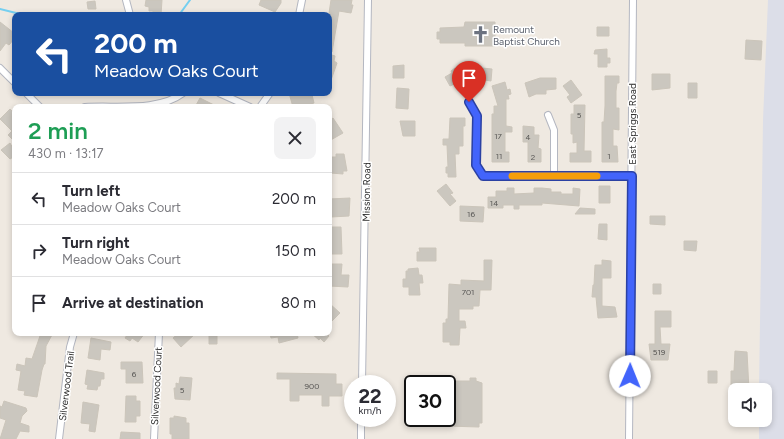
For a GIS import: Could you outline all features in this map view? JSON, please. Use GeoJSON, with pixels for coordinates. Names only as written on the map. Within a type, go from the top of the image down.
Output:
{"type":"FeatureCollection","features":[{"type":"Feature","properties":{"kind":"street"},"geometry":{"type":"LineString","coordinates":[[126,0],[129,12]]}},
{"type":"Feature","properties":{"kind":"street"},"geometry":{"type":"LineString","coordinates":[[299,12],[302,0]]}},
{"type":"Feature","properties":{"kind":"street","name":"Mission Road"},"geometry":{"type":"LineString","coordinates":[[362,375],[368,0]]}},
{"type":"Feature","properties":{"kind":"street","name":"East Spriggs Road"},"geometry":{"type":"LineString","coordinates":[[629,439],[634,0]]}},
{"type":"Feature","properties":{"kind":"street"},"geometry":{"type":"LineString","coordinates":[[0,68],[12,80]]}},
{"type":"Feature","properties":{"kind":"street"},"geometry":{"type":"LineString","coordinates":[[29,96],[37,104]]}},
{"type":"Feature","properties":{"kind":"street"},"geometry":{"type":"LineString","coordinates":[[158,104],[167,102],[178,96]]}},
{"type":"Feature","properties":{"kind":"street"},"geometry":{"type":"LineString","coordinates":[[226,96],[243,104]]}},
{"type":"Feature","properties":{"kind":"street"},"geometry":{"type":"LineString","coordinates":[[469,102],[476,114],[476,165],[482,174],[632,176]]}},
{"type":"Feature","properties":{"kind":"street"},"geometry":{"type":"LineString","coordinates":[[548,115],[554,130],[554,176]]}},
{"type":"Feature","properties":{"kind":"street","name":"Silverwood Trail"},"geometry":{"type":"LineString","coordinates":[[59,439],[70,347],[73,336]]}},
{"type":"Feature","properties":{"kind":"street","name":"Silverwood Court"},"geometry":{"type":"LineString","coordinates":[[154,439],[159,336]]}},
{"type":"Feature","properties":{"kind":"street"},"geometry":{"type":"LineString","coordinates":[[361,427],[361,439]]}},
{"type":"Feature","properties":{"kind":"shaded area"},"geometry":{"type":"Polygon","coordinates":[[[768,0],[784,0],[784,439],[759,439],[759,427],[772,427],[772,383],[759,383],[763,120],[768,0]]]}},
{"type":"Feature","properties":{"kind":"building"},"geometry":{"type":"Polygon","coordinates":[[[146,0],[162,0],[161,12],[149,11],[149,7],[145,6],[146,0]]]}},
{"type":"Feature","properties":{"kind":"building"},"geometry":{"type":"Polygon","coordinates":[[[261,0],[281,0],[281,3],[275,12],[259,5],[261,0]]]}},
{"type":"Feature","properties":{"kind":"building"},"geometry":{"type":"Polygon","coordinates":[[[331,0],[352,0],[351,5],[353,5],[351,13],[339,11],[332,52],[332,12],[329,12],[331,0]]]}},
{"type":"Feature","properties":{"kind":"building"},"geometry":{"type":"Polygon","coordinates":[[[95,1],[96,9],[88,9],[87,2],[95,1]]]}},
{"type":"Feature","properties":{"kind":"building"},"geometry":{"type":"Polygon","coordinates":[[[0,22],[12,31],[12,41],[9,45],[6,43],[0,51],[0,22]]]}},
{"type":"Feature","properties":{"kind":"building","name":"Remount Baptist Church"},"geometry":{"type":"Polygon","coordinates":[[[465,22],[495,22],[495,46],[465,46],[465,43],[440,43],[440,39],[437,39],[437,32],[440,32],[440,28],[464,27],[465,22]]]}},
{"type":"Feature","properties":{"kind":"building"},"geometry":{"type":"Polygon","coordinates":[[[597,27],[609,27],[609,36],[597,36],[597,27]]]}},
{"type":"Feature","properties":{"kind":"building"},"geometry":{"type":"Polygon","coordinates":[[[746,40],[762,41],[761,60],[745,59],[746,40]]]}},
{"type":"Feature","properties":{"kind":"building"},"geometry":{"type":"Polygon","coordinates":[[[607,49],[607,58],[610,58],[610,63],[607,63],[607,67],[598,67],[598,54],[594,54],[595,50],[607,49]]]}},
{"type":"Feature","properties":{"kind":"building"},"geometry":{"type":"Polygon","coordinates":[[[332,55],[335,56],[334,61],[337,63],[332,77],[332,55]]]}},
{"type":"Feature","properties":{"kind":"building"},"geometry":{"type":"Polygon","coordinates":[[[404,65],[404,78],[393,78],[393,66],[404,65]]]}},
{"type":"Feature","properties":{"kind":"building"},"geometry":{"type":"Polygon","coordinates":[[[481,66],[482,68],[492,69],[491,81],[472,78],[473,67],[481,66]]]}},
{"type":"Feature","properties":{"kind":"building"},"geometry":{"type":"Polygon","coordinates":[[[455,68],[460,70],[465,79],[450,86],[445,77],[452,73],[451,71],[455,68]]]}},
{"type":"Feature","properties":{"kind":"building"},"geometry":{"type":"Polygon","coordinates":[[[652,74],[670,74],[670,88],[652,90],[652,74]]]}},
{"type":"Feature","properties":{"kind":"building"},"geometry":{"type":"Polygon","coordinates":[[[605,76],[619,76],[619,83],[617,83],[616,91],[616,108],[619,108],[619,130],[613,129],[613,146],[617,146],[618,162],[602,162],[602,122],[604,122],[605,76]]]}},
{"type":"Feature","properties":{"kind":"building"},"geometry":{"type":"Polygon","coordinates":[[[540,78],[556,78],[556,89],[546,90],[546,94],[536,94],[529,97],[525,83],[540,78]]]}},
{"type":"Feature","properties":{"kind":"building"},"geometry":{"type":"Polygon","coordinates":[[[571,80],[582,95],[571,103],[567,97],[570,95],[563,86],[571,80]]]}},
{"type":"Feature","properties":{"kind":"building"},"geometry":{"type":"Polygon","coordinates":[[[505,82],[507,90],[510,89],[511,94],[508,95],[509,99],[506,99],[506,126],[512,127],[512,132],[505,132],[505,152],[509,152],[509,162],[492,162],[492,114],[494,114],[494,106],[498,106],[492,86],[505,82]]]}},
{"type":"Feature","properties":{"kind":"building"},"geometry":{"type":"Polygon","coordinates":[[[688,83],[697,83],[697,98],[688,98],[688,83]]]}},
{"type":"Feature","properties":{"kind":"building"},"geometry":{"type":"Polygon","coordinates":[[[397,88],[409,89],[408,109],[396,108],[397,88]]]}},
{"type":"Feature","properties":{"kind":"building"},"geometry":{"type":"Polygon","coordinates":[[[290,96],[312,96],[314,103],[310,104],[292,104],[290,96]]]}},
{"type":"Feature","properties":{"kind":"building"},"geometry":{"type":"Polygon","coordinates":[[[200,98],[212,104],[197,104],[200,98]]]}},
{"type":"Feature","properties":{"kind":"building"},"geometry":{"type":"Polygon","coordinates":[[[574,105],[585,105],[584,151],[591,151],[591,162],[570,162],[570,153],[577,153],[577,142],[573,143],[573,134],[571,134],[571,114],[574,114],[574,105]]]}},
{"type":"Feature","properties":{"kind":"building"},"geometry":{"type":"Polygon","coordinates":[[[10,109],[12,111],[12,131],[0,119],[10,109]]]}},
{"type":"Feature","properties":{"kind":"building"},"geometry":{"type":"Polygon","coordinates":[[[333,118],[343,133],[332,139],[333,118]]]}},
{"type":"Feature","properties":{"kind":"building"},"geometry":{"type":"Polygon","coordinates":[[[450,118],[465,118],[465,126],[463,126],[463,146],[459,146],[459,154],[455,154],[456,177],[448,177],[448,173],[446,173],[446,167],[448,167],[447,145],[443,145],[443,139],[449,139],[450,118]]]}},
{"type":"Feature","properties":{"kind":"building"},"geometry":{"type":"Polygon","coordinates":[[[400,121],[415,121],[415,136],[403,136],[400,121]]]}},
{"type":"Feature","properties":{"kind":"building"},"geometry":{"type":"Polygon","coordinates":[[[523,126],[534,127],[534,135],[539,135],[538,148],[541,149],[541,162],[528,162],[528,142],[523,142],[523,126]]]}},
{"type":"Feature","properties":{"kind":"building"},"geometry":{"type":"Polygon","coordinates":[[[12,131],[12,139],[8,135],[12,131]]]}},
{"type":"Feature","properties":{"kind":"building"},"geometry":{"type":"Polygon","coordinates":[[[10,143],[12,147],[12,158],[10,159],[1,150],[10,143]]]}},
{"type":"Feature","properties":{"kind":"building"},"geometry":{"type":"Polygon","coordinates":[[[336,154],[344,154],[347,171],[343,171],[343,174],[332,173],[332,157],[336,157],[336,154]]]}},
{"type":"Feature","properties":{"kind":"building"},"geometry":{"type":"Polygon","coordinates":[[[446,184],[453,193],[450,194],[456,201],[450,206],[437,191],[446,184]]]}},
{"type":"Feature","properties":{"kind":"building"},"geometry":{"type":"Polygon","coordinates":[[[599,186],[610,186],[610,203],[599,203],[599,186]]]}},
{"type":"Feature","properties":{"kind":"building"},"geometry":{"type":"Polygon","coordinates":[[[507,188],[514,188],[514,194],[534,193],[534,188],[551,189],[551,192],[561,192],[561,194],[573,194],[573,188],[580,189],[579,206],[542,203],[542,205],[519,205],[519,209],[514,209],[514,205],[503,205],[503,208],[488,208],[488,197],[496,197],[496,191],[507,191],[507,188]]]}},
{"type":"Feature","properties":{"kind":"building"},"geometry":{"type":"Polygon","coordinates":[[[350,198],[349,216],[332,217],[332,199],[350,198]]]}},
{"type":"Feature","properties":{"kind":"building"},"geometry":{"type":"Polygon","coordinates":[[[460,206],[484,207],[483,222],[460,221],[460,206]]]}},
{"type":"Feature","properties":{"kind":"building"},"geometry":{"type":"Polygon","coordinates":[[[580,208],[595,209],[595,214],[575,214],[580,208]]]}},
{"type":"Feature","properties":{"kind":"building"},"geometry":{"type":"Polygon","coordinates":[[[650,216],[665,216],[665,225],[650,224],[650,216]]]}},
{"type":"Feature","properties":{"kind":"building"},"geometry":{"type":"Polygon","coordinates":[[[599,224],[607,224],[607,240],[598,239],[599,224]]]}},
{"type":"Feature","properties":{"kind":"building"},"geometry":{"type":"Polygon","coordinates":[[[332,227],[341,227],[342,254],[332,254],[332,227]]]}},
{"type":"Feature","properties":{"kind":"building"},"geometry":{"type":"Polygon","coordinates":[[[684,241],[697,241],[696,251],[684,250],[684,241]]]}},
{"type":"Feature","properties":{"kind":"building"},"geometry":{"type":"Polygon","coordinates":[[[419,248],[436,248],[436,261],[417,261],[417,252],[420,252],[419,248]]]}},
{"type":"Feature","properties":{"kind":"building"},"geometry":{"type":"Polygon","coordinates":[[[484,260],[492,260],[491,290],[480,290],[479,306],[473,306],[473,309],[459,309],[459,321],[465,321],[466,328],[460,328],[459,345],[450,345],[450,342],[443,342],[443,323],[446,323],[446,319],[448,319],[449,284],[461,285],[461,280],[484,281],[484,260]]]}},
{"type":"Feature","properties":{"kind":"building"},"geometry":{"type":"Polygon","coordinates":[[[602,260],[611,261],[611,278],[602,278],[602,306],[615,307],[617,317],[598,318],[596,297],[592,297],[595,265],[602,265],[602,260]]]}},
{"type":"Feature","properties":{"kind":"building"},"geometry":{"type":"Polygon","coordinates":[[[332,264],[342,264],[341,275],[349,275],[348,287],[332,286],[332,264]]]}},
{"type":"Feature","properties":{"kind":"building"},"geometry":{"type":"Polygon","coordinates":[[[418,268],[419,275],[422,275],[423,283],[419,283],[420,295],[409,295],[409,287],[403,287],[403,279],[406,279],[406,271],[408,271],[408,269],[418,268]]]}},
{"type":"Feature","properties":{"kind":"building"},"geometry":{"type":"Polygon","coordinates":[[[653,284],[661,284],[661,294],[653,294],[653,284]]]}},
{"type":"Feature","properties":{"kind":"building"},"geometry":{"type":"Polygon","coordinates":[[[332,306],[340,313],[332,321],[332,306]]]}},
{"type":"Feature","properties":{"kind":"building"},"geometry":{"type":"Polygon","coordinates":[[[655,311],[671,311],[671,327],[660,327],[661,344],[670,344],[668,360],[651,360],[649,344],[655,344],[655,311]]]}},
{"type":"Feature","properties":{"kind":"building"},"geometry":{"type":"Polygon","coordinates":[[[40,336],[51,336],[46,346],[45,364],[42,370],[37,397],[24,395],[25,391],[18,390],[21,371],[16,370],[17,364],[25,366],[26,358],[32,359],[40,336]]]}},
{"type":"Feature","properties":{"kind":"building"},"geometry":{"type":"Polygon","coordinates":[[[126,336],[143,336],[138,342],[132,338],[130,341],[125,338],[126,336]]]}},
{"type":"Feature","properties":{"kind":"building"},"geometry":{"type":"Polygon","coordinates":[[[175,336],[193,336],[181,347],[173,338],[175,336]]]}},
{"type":"Feature","properties":{"kind":"building"},"geometry":{"type":"Polygon","coordinates":[[[209,336],[217,336],[217,344],[209,344],[209,336]]]}},
{"type":"Feature","properties":{"kind":"building"},"geometry":{"type":"Polygon","coordinates":[[[271,336],[298,336],[298,338],[279,343],[278,337],[271,338],[271,336]]]}},
{"type":"Feature","properties":{"kind":"building"},"geometry":{"type":"Polygon","coordinates":[[[314,336],[329,336],[324,342],[320,338],[319,340],[314,336]]]}},
{"type":"Feature","properties":{"kind":"building"},"geometry":{"type":"Polygon","coordinates":[[[91,338],[111,342],[110,350],[101,349],[100,360],[88,358],[91,338]]]}},
{"type":"Feature","properties":{"kind":"building"},"geometry":{"type":"Polygon","coordinates":[[[735,351],[747,352],[749,383],[731,383],[731,371],[734,371],[735,351]]]}},
{"type":"Feature","properties":{"kind":"building"},"geometry":{"type":"Polygon","coordinates":[[[121,362],[142,362],[143,383],[126,383],[126,369],[121,369],[121,362]]]}},
{"type":"Feature","properties":{"kind":"building"},"geometry":{"type":"Polygon","coordinates":[[[87,370],[104,373],[104,379],[101,379],[100,386],[98,386],[97,390],[87,389],[88,385],[85,384],[87,370]]]}},
{"type":"Feature","properties":{"kind":"building"},"geometry":{"type":"Polygon","coordinates":[[[708,371],[717,371],[717,383],[708,383],[708,371]]]}},
{"type":"Feature","properties":{"kind":"building"},"geometry":{"type":"Polygon","coordinates":[[[277,373],[336,374],[336,384],[342,384],[342,396],[329,396],[329,406],[322,406],[322,395],[299,395],[299,401],[290,401],[290,379],[277,379],[277,373]]]}},
{"type":"Feature","properties":{"kind":"building"},"geometry":{"type":"Polygon","coordinates":[[[180,377],[192,378],[190,400],[175,399],[174,388],[176,388],[176,383],[179,384],[180,377]]]}},
{"type":"Feature","properties":{"kind":"building"},"geometry":{"type":"Polygon","coordinates":[[[470,378],[476,378],[476,381],[482,383],[482,423],[479,423],[479,427],[456,426],[456,381],[470,381],[470,378]]]}},
{"type":"Feature","properties":{"kind":"building"},"geometry":{"type":"Polygon","coordinates":[[[126,396],[136,396],[136,401],[140,401],[140,416],[136,416],[136,422],[125,422],[126,396]]]}},
{"type":"Feature","properties":{"kind":"building"},"geometry":{"type":"Polygon","coordinates":[[[4,401],[26,408],[27,411],[22,416],[20,423],[29,426],[29,432],[20,431],[16,439],[0,439],[6,420],[0,418],[0,406],[2,407],[4,401]]]}},
{"type":"Feature","properties":{"kind":"building"},"geometry":{"type":"Polygon","coordinates":[[[83,402],[99,405],[95,432],[89,431],[90,424],[81,423],[83,402]]]}},
{"type":"Feature","properties":{"kind":"building"},"geometry":{"type":"Polygon","coordinates":[[[174,416],[186,418],[186,423],[189,423],[189,439],[172,439],[172,434],[170,434],[170,418],[174,418],[174,416]]]}},
{"type":"Feature","properties":{"kind":"building"},"geometry":{"type":"Polygon","coordinates":[[[121,432],[140,433],[140,439],[120,439],[121,432]]]}},
{"type":"Feature","properties":{"kind":"waterway"},"geometry":{"type":"LineString","coordinates":[[181,12],[190,0]]}},
{"type":"Feature","properties":{"kind":"waterway"},"geometry":{"type":"LineString","coordinates":[[0,9],[12,12]]}},
{"type":"Feature","properties":{"kind":"slow traffic"},"geometry":{"type":"LineString","coordinates":[[512,176],[597,176]]}},
{"type":"Feature","properties":{"kind":"place","name":"Remount Baptist Church"},"geometry":{"type":"Point","coordinates":[480,35]}},
{"type":"Feature","properties":{"kind":"route"},"geometry":{"type":"LineString","coordinates":[[469,102],[477,116],[476,165],[483,176],[632,176],[630,376]]}}]}
